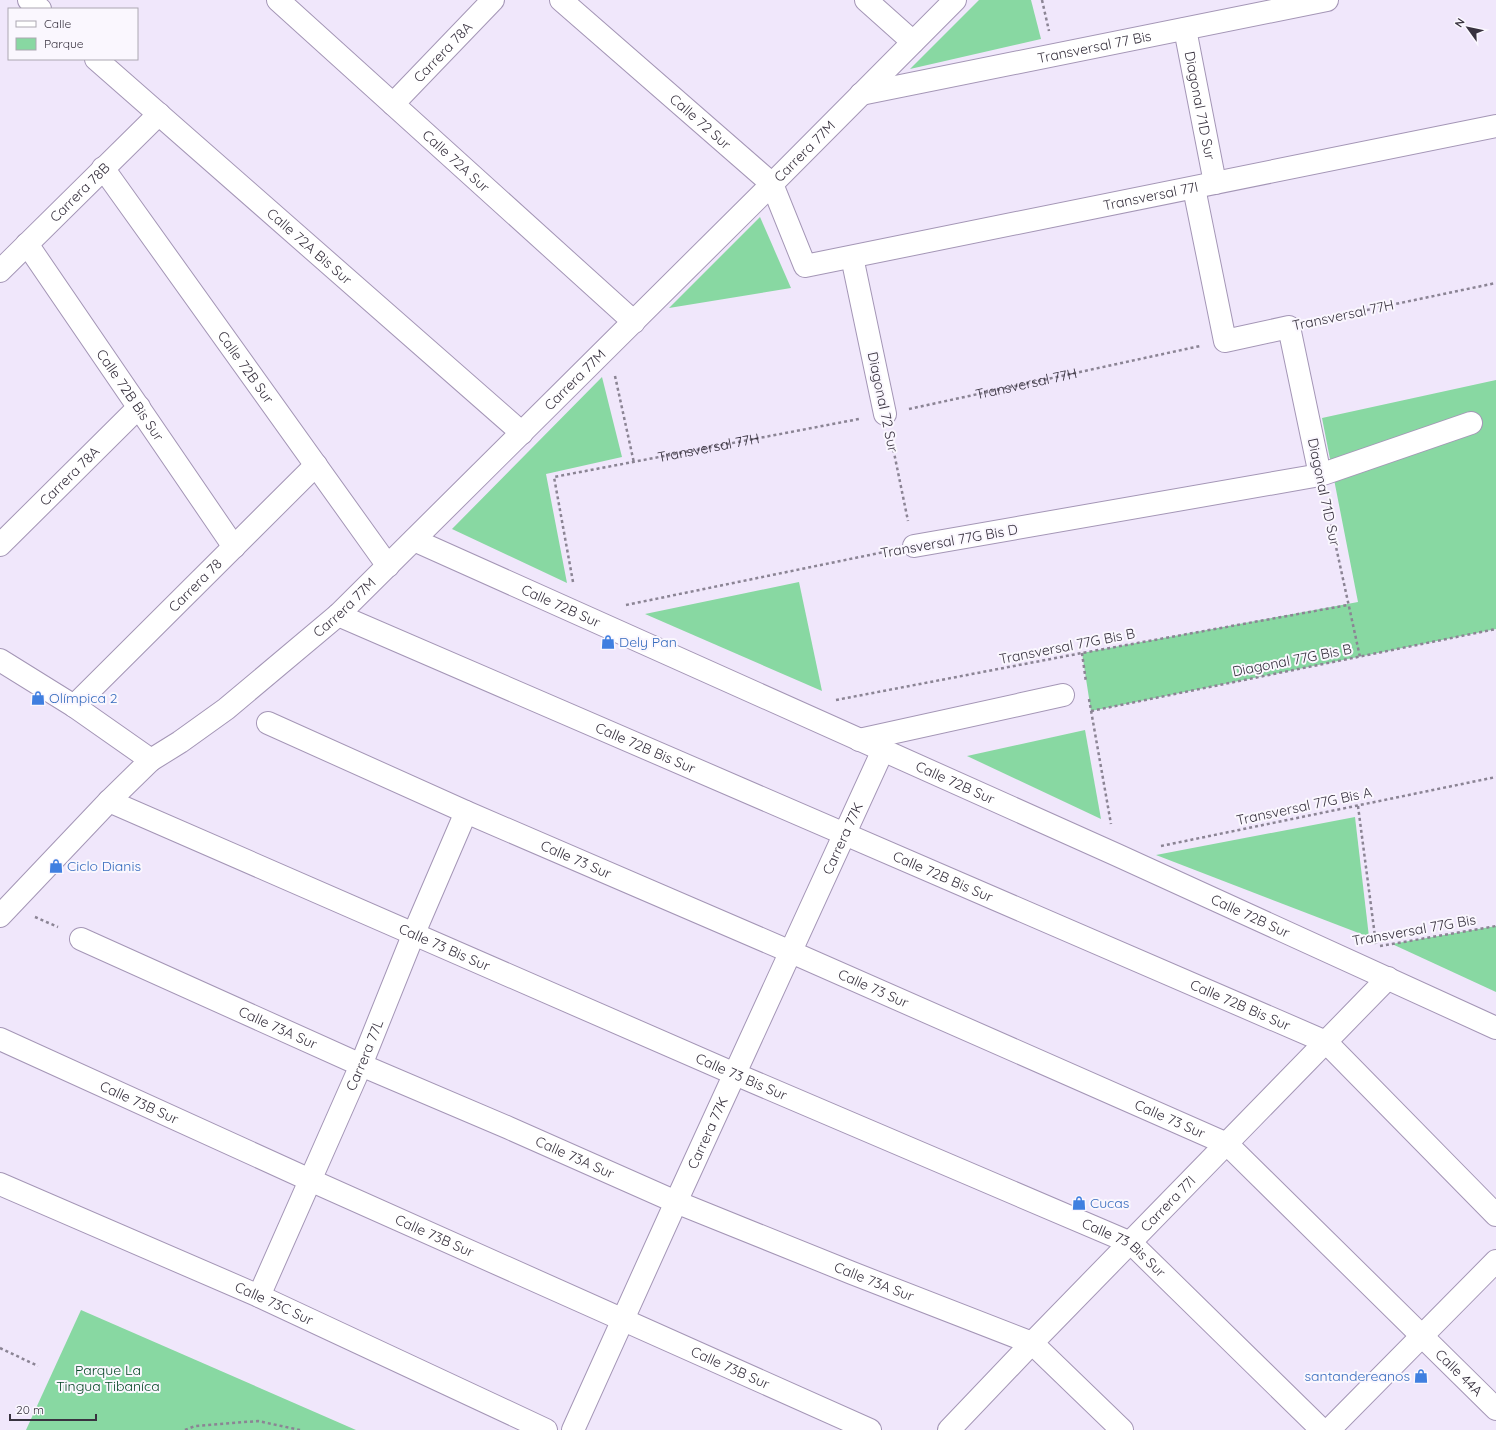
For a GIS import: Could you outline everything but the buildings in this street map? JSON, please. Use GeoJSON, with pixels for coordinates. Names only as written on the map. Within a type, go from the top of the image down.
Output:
{"type":"FeatureCollection","features":[{"type":"Feature","properties":{"kind":"street"},"geometry":{"type":"LineString","coordinates":[[29,0],[39,8]]}},
{"type":"Feature","properties":{"kind":"street","name":"Calle 72A Sur"},"geometry":{"type":"LineString","coordinates":[[278,0],[634,322]]}},
{"type":"Feature","properties":{"kind":"street","name":"Carrera 78A"},"geometry":{"type":"LineString","coordinates":[[393,104],[493,0]]}},
{"type":"Feature","properties":{"kind":"street","name":"Calle 72 Sur"},"geometry":{"type":"LineString","coordinates":[[562,0],[772,184],[805,266]]}},
{"type":"Feature","properties":{"kind":"street"},"geometry":{"type":"LineString","coordinates":[[866,0],[913,42]]}},
{"type":"Feature","properties":{"kind":"street","name":"Carrera 77M"},"geometry":{"type":"LineString","coordinates":[[151,760],[180,742],[226,709],[338,615],[634,322],[955,0]]}},
{"type":"Feature","properties":{"kind":"street","name":"Transversal 77 Bis"},"geometry":{"type":"LineString","coordinates":[[861,94],[1327,0]]}},
{"type":"Feature","properties":{"kind":"street","name":"Diagonal 71D Sur"},"geometry":{"type":"LineString","coordinates":[[1185,28],[1216,183]]}},
{"type":"Feature","properties":{"kind":"street","name":"Calle 72A Bis Sur"},"geometry":{"type":"LineString","coordinates":[[97,60],[522,433]]}},
{"type":"Feature","properties":{"kind":"street","name":"Carrera 78B"},"geometry":{"type":"LineString","coordinates":[[0,271],[159,114]]}},
{"type":"Feature","properties":{"kind":"street","name":"Transversal 77I"},"geometry":{"type":"LineString","coordinates":[[805,266],[1496,126]]}},
{"type":"Feature","properties":{"kind":"street","name":"Calle 72B Sur"},"geometry":{"type":"LineString","coordinates":[[103,168],[388,566]]}},
{"type":"Feature","properties":{"kind":"street"},"geometry":{"type":"LineString","coordinates":[[1194,188],[1225,341]]}},
{"type":"Feature","properties":{"kind":"street","name":"Calle 72B Bis Sur"},"geometry":{"type":"LineString","coordinates":[[27,244],[234,547]]}},
{"type":"Feature","properties":{"kind":"street","name":"Diagonal 72 Sur"},"geometry":{"type":"LineString","coordinates":[[852,257],[886,414]]}},
{"type":"Feature","properties":{"kind":"street","name":"Diagonal 71D Sur"},"geometry":{"type":"LineString","coordinates":[[1288,327],[1320,475]]}},
{"type":"Feature","properties":{"kind":"street","name":"Transversal 77H"},"geometry":{"type":"LineString","coordinates":[[1225,341],[1288,327]]}},
{"type":"Feature","properties":{"kind":"street","name":"Carrera 78A"},"geometry":{"type":"LineString","coordinates":[[0,545],[139,407]]}},
{"type":"Feature","properties":{"kind":"street","name":"Transversal 77G Bis D"},"geometry":{"type":"LineString","coordinates":[[914,546],[1320,475],[1471,424]]}},
{"type":"Feature","properties":{"kind":"street","name":"Carrera 78"},"geometry":{"type":"LineString","coordinates":[[74,706],[316,465]]}},
{"type":"Feature","properties":{"kind":"street","name":"Calle 72B Sur"},"geometry":{"type":"LineString","coordinates":[[414,540],[1117,855],[1496,1028]]}},
{"type":"Feature","properties":{"kind":"street","name":"Calle 72B Bis Sur"},"geometry":{"type":"LineString","coordinates":[[338,615],[1326,1042],[1496,1215]]}},
{"type":"Feature","properties":{"kind":"street"},"geometry":{"type":"LineString","coordinates":[[0,660],[74,706],[151,760],[109,801],[4,912]]}},
{"type":"Feature","properties":{"kind":"street"},"geometry":{"type":"LineString","coordinates":[[859,740],[1063,695]]}},
{"type":"Feature","properties":{"kind":"street","name":"Calle 73 Sur"},"geometry":{"type":"LineString","coordinates":[[268,723],[466,812],[791,952],[1228,1144],[1422,1336]]}},
{"type":"Feature","properties":{"kind":"street","name":"Carrera 77K"},"geometry":{"type":"LineString","coordinates":[[573,1430],[883,750]]}},
{"type":"Feature","properties":{"kind":"street","name":"Calle 73 Bis Sur"},"geometry":{"type":"LineString","coordinates":[[109,801],[736,1074],[1131,1243],[1322,1430]]}},
{"type":"Feature","properties":{"kind":"street","name":"Carrera 77L"},"geometry":{"type":"LineString","coordinates":[[259,1296],[362,1065],[414,933],[466,812]]}},
{"type":"Feature","properties":{"kind":"street","name":"Calle 73A Sur"},"geometry":{"type":"LineString","coordinates":[[81,939],[362,1065],[510,1128],[676,1202],[852,1273],[1032,1343],[1122,1430]]}},
{"type":"Feature","properties":{"kind":"street","name":"Carrera 77I"},"geometry":{"type":"LineString","coordinates":[[949,1430],[1388,978]]}},
{"type":"Feature","properties":{"kind":"street","name":"Calle 73B Sur"},"geometry":{"type":"LineString","coordinates":[[0,1039],[310,1180],[870,1430]]}},
{"type":"Feature","properties":{"kind":"street","name":"Calle 73C Sur"},"geometry":{"type":"LineString","coordinates":[[0,1184],[259,1296],[546,1430]]}},
{"type":"Feature","properties":{"kind":"street"},"geometry":{"type":"LineString","coordinates":[[1329,1430],[1496,1261]]}},
{"type":"Feature","properties":{"kind":"street","name":"Calle 44A"},"geometry":{"type":"LineString","coordinates":[[1422,1336],[1496,1409]]}},
{"type":"Feature","properties":{"kind":"path","name":"Transversal 77H"},"geometry":{"type":"LineString","coordinates":[[1288,327],[1496,283]]}},
{"type":"Feature","properties":{"kind":"path","name":"Transversal 77H"},"geometry":{"type":"LineString","coordinates":[[579,615],[554,478],[886,414],[1225,341]]}},
{"type":"Feature","properties":{"kind":"path"},"geometry":{"type":"LineString","coordinates":[[609,346],[634,463]]}},
{"type":"Feature","properties":{"kind":"path","name":"Diagonal 72 Sur"},"geometry":{"type":"LineString","coordinates":[[886,414],[914,546]]}},
{"type":"Feature","properties":{"kind":"path","name":"Diagonal 71D Sur"},"geometry":{"type":"LineString","coordinates":[[1320,475],[1360,657]]}},
{"type":"Feature","properties":{"kind":"path","name":"Transversal 77G Bis D"},"geometry":{"type":"LineString","coordinates":[[625,605],[914,546]]}},
{"type":"Feature","properties":{"kind":"path","name":"Transversal 77G Bis B"},"geometry":{"type":"LineString","coordinates":[[828,701],[1348,605]]}},
{"type":"Feature","properties":{"kind":"path","name":"Diagonal 77G Bis B"},"geometry":{"type":"LineString","coordinates":[[1091,711],[1496,629]]}},
{"type":"Feature","properties":{"kind":"path"},"geometry":{"type":"LineString","coordinates":[[1082,653],[1088,689]]}},
{"type":"Feature","properties":{"kind":"path"},"geometry":{"type":"LineString","coordinates":[[1089,696],[1117,855]]}},
{"type":"Feature","properties":{"kind":"path","name":"Transversal 77G Bis A"},"geometry":{"type":"LineString","coordinates":[[1156,847],[1496,777]]}},
{"type":"Feature","properties":{"kind":"path","name":"Transversal 77G Bis"},"geometry":{"type":"LineString","coordinates":[[1358,806],[1376,946],[1496,926]]}},
{"type":"Feature","properties":{"kind":"path"},"geometry":{"type":"LineString","coordinates":[[4,912],[48,922],[81,939]]}},
{"type":"Feature","properties":{"kind":"path"},"geometry":{"type":"LineString","coordinates":[[0,1348],[38,1366]]}},
{"type":"Feature","properties":{"kind":"path"},"geometry":{"type":"LineString","coordinates":[[185,1430],[195,1426],[258,1421],[300,1430]]}},
{"type":"Feature","properties":{"kind":"green space"},"geometry":{"type":"Polygon","coordinates":[[[979,0],[1031,0],[1041,39],[910,69],[979,0]]]}},
{"type":"Feature","properties":{"kind":"green space"},"geometry":{"type":"Polygon","coordinates":[[[760,217],[791,288],[669,308],[760,217]]]}},
{"type":"Feature","properties":{"kind":"green space"},"geometry":{"type":"Polygon","coordinates":[[[602,377],[622,457],[546,474],[567,583],[452,529],[602,377]]]}},
{"type":"Feature","properties":{"kind":"green space"},"geometry":{"type":"Polygon","coordinates":[[[1496,380],[1496,629],[1091,711],[1082,653],[1358,602],[1322,418],[1496,380]]]}},
{"type":"Feature","properties":{"kind":"green space"},"geometry":{"type":"Polygon","coordinates":[[[799,582],[822,691],[645,614],[799,582]]]}},
{"type":"Feature","properties":{"kind":"green space"},"geometry":{"type":"Polygon","coordinates":[[[1085,730],[1101,819],[967,756],[1085,730]]]}},
{"type":"Feature","properties":{"kind":"green space"},"geometry":{"type":"Polygon","coordinates":[[[1355,817],[1369,937],[1156,855],[1355,817]]]}},
{"type":"Feature","properties":{"kind":"green space"},"geometry":{"type":"Polygon","coordinates":[[[1496,926],[1496,992],[1392,944],[1496,926]]]}},
{"type":"Feature","properties":{"kind":"green space","name":"Parque La Tingua Tibaníca"},"geometry":{"type":"Polygon","coordinates":[[[81,1310],[356,1430],[26,1430],[81,1310]]]}},
{"type":"Feature","properties":{"kind":"place","name":"Dely Pan"},"geometry":{"type":"Point","coordinates":[608,642]}},
{"type":"Feature","properties":{"kind":"place","name":"Olímpica 2"},"geometry":{"type":"Point","coordinates":[38,698]}},
{"type":"Feature","properties":{"kind":"place","name":"Ciclo Dianis"},"geometry":{"type":"Point","coordinates":[56,866]}},
{"type":"Feature","properties":{"kind":"place","name":"Cucas"},"geometry":{"type":"Point","coordinates":[1079,1203]}},
{"type":"Feature","properties":{"kind":"place","name":"santandereanos"},"geometry":{"type":"Point","coordinates":[1421,1376]}}]}
